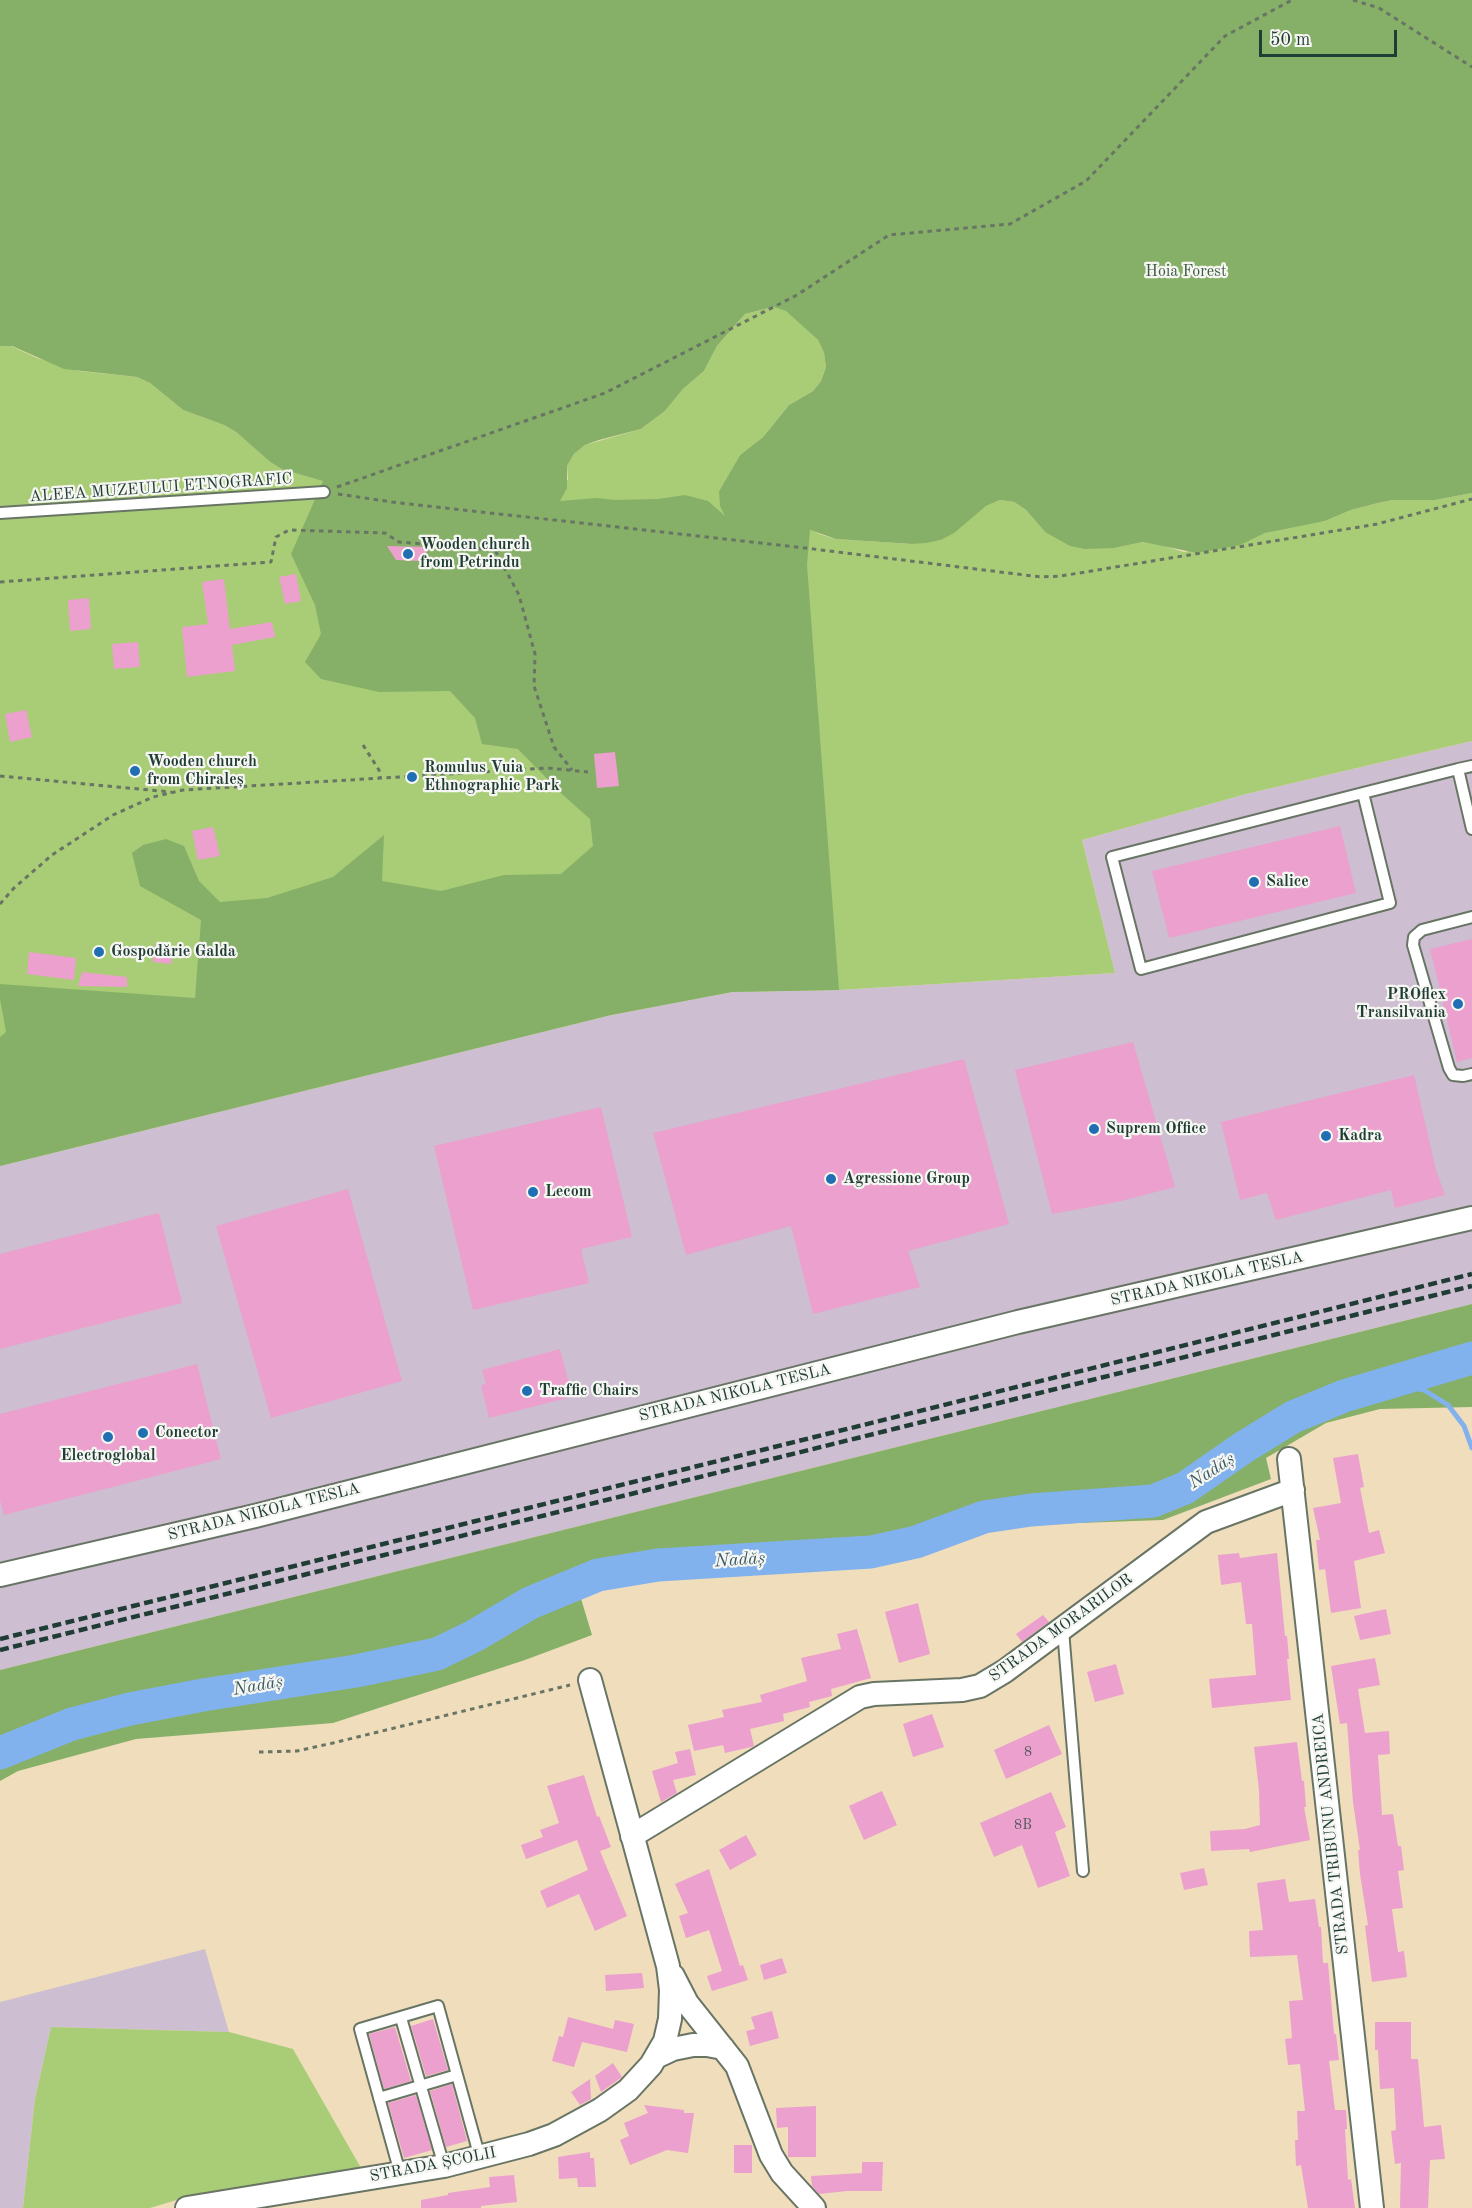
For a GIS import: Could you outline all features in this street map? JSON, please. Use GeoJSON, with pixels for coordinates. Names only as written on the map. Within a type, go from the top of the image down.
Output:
{"type":"FeatureCollection","features":[{"type":"Feature","properties":{"kind":"street","name":"STRADA NIKOLA TESLA"},"geometry":{"type":"LineString","coordinates":[[0,1575],[255,1516],[1018,1322],[1472,1218]]}},
{"type":"Feature","properties":{"kind":"street","name":"STRADA TRIBUNU ANDREICA"},"geometry":{"type":"LineString","coordinates":[[1289,1459],[1372,2208]]}},
{"type":"Feature","properties":{"kind":"street","name":"STRADA MORARILOR"},"geometry":{"type":"LineString","coordinates":[[632,1836],[860,1697],[874,1694],[962,1690],[980,1686],[1005,1671],[1206,1522],[1293,1490]]}},
{"type":"Feature","properties":{"kind":"street","name":"STRADA ȘCOLII"},"geometry":{"type":"LineString","coordinates":[[188,2208],[229,2205],[444,2166],[529,2144],[576,2124],[628,2090],[658,2056],[665,2041],[670,2019],[671,1990],[668,1966],[590,1680]]}},
{"type":"Feature","properties":{"kind":"street"},"geometry":{"type":"LineString","coordinates":[[668,1966],[687,2003],[737,2066],[771,2155],[782,2173],[814,2208]]}},
{"type":"Feature","properties":{"kind":"street"},"geometry":{"type":"LineString","coordinates":[[658,2056],[673,2049],[693,2045],[723,2048]]}},
{"type":"Feature","properties":{"kind":"lane","name":"ALEEA MUZEULUI ETNOGRAFIC"},"geometry":{"type":"LineString","coordinates":[[0,513],[324,492]]}},
{"type":"Feature","properties":{"kind":"lane"},"geometry":{"type":"LineString","coordinates":[[1364,793],[1390,903],[1141,969],[1112,857],[1458,769],[1472,766]]}},
{"type":"Feature","properties":{"kind":"lane"},"geometry":{"type":"LineString","coordinates":[[1458,769],[1472,829]]}},
{"type":"Feature","properties":{"kind":"lane"},"geometry":{"type":"LineString","coordinates":[[1472,917],[1422,930],[1414,937],[1413,945],[1449,1068],[1454,1075],[1472,1074]]}},
{"type":"Feature","properties":{"kind":"lane"},"geometry":{"type":"LineString","coordinates":[[1063,1628],[1083,1871]]}},
{"type":"Feature","properties":{"kind":"lane"},"geometry":{"type":"LineString","coordinates":[[400,2173],[360,2029],[438,2006],[480,2158]]}},
{"type":"Feature","properties":{"kind":"lane"},"geometry":{"type":"LineString","coordinates":[[401,2018],[444,2166]]}},
{"type":"Feature","properties":{"kind":"lane"},"geometry":{"type":"LineString","coordinates":[[379,2098],[457,2075]]}},
{"type":"Feature","properties":{"kind":"path"},"geometry":{"type":"LineString","coordinates":[[324,492],[605,393],[797,295],[889,235],[1010,224],[1086,181],[1225,36],[1292,0]]}},
{"type":"Feature","properties":{"kind":"path"},"geometry":{"type":"LineString","coordinates":[[1353,0],[1379,8],[1472,67]]}},
{"type":"Feature","properties":{"kind":"path"},"geometry":{"type":"LineString","coordinates":[[324,492],[392,502],[1041,578],[1377,524],[1472,499]]}},
{"type":"Feature","properties":{"kind":"path"},"geometry":{"type":"LineString","coordinates":[[0,582],[271,562],[276,537],[289,530],[385,533],[399,542],[495,550],[519,595],[535,654],[534,686],[554,747],[572,770]]}},
{"type":"Feature","properties":{"kind":"path"},"geometry":{"type":"LineString","coordinates":[[363,745],[379,771],[380,778]]}},
{"type":"Feature","properties":{"kind":"path"},"geometry":{"type":"LineString","coordinates":[[0,776],[174,792],[548,768],[588,772]]}},
{"type":"Feature","properties":{"kind":"path"},"geometry":{"type":"LineString","coordinates":[[0,904],[14,888],[52,855],[113,814],[153,797],[174,792]]}},
{"type":"Feature","properties":{"kind":"path"},"geometry":{"type":"LineString","coordinates":[[259,1752],[297,1751],[590,1680]]}},
{"type":"Feature","properties":{"kind":"shaded area"},"geometry":{"type":"Polygon","coordinates":[[[1472,741],[1472,1304],[0,1670],[0,1166],[611,1015],[732,992],[839,990],[1115,973],[1082,840],[1246,794],[1472,741]]]}},
{"type":"Feature","properties":{"kind":"shaded area"},"geometry":{"type":"Polygon","coordinates":[[[205,1949],[229,2032],[51,2027],[35,2099],[23,2208],[0,2208],[0,2002],[205,1949]]]}},
{"type":"Feature","properties":{"kind":"green space","name":"Hoia Forest"},"geometry":{"type":"Polygon","coordinates":[[[0,0],[1472,0],[1472,493],[1435,500],[1393,500],[1378,503],[1351,510],[1325,521],[1265,533],[1240,545],[1197,553],[1143,542],[1114,548],[1085,549],[1070,546],[1045,532],[1026,510],[1014,502],[1000,500],[986,506],[954,533],[941,540],[926,543],[836,539],[810,530],[807,565],[839,990],[732,992],[611,1015],[0,1166],[0,1037],[6,1032],[0,999],[0,984],[195,998],[201,920],[140,886],[132,853],[143,845],[166,839],[184,846],[199,881],[220,902],[267,898],[333,877],[384,835],[382,881],[441,891],[504,875],[561,874],[593,846],[590,819],[518,749],[482,744],[475,718],[450,691],[379,692],[321,679],[305,662],[321,634],[315,605],[291,554],[323,481],[282,469],[269,461],[236,432],[224,425],[183,410],[150,383],[137,377],[64,369],[12,346],[0,346],[0,0]],[[773,307],[745,314],[717,346],[704,371],[683,389],[665,411],[641,429],[585,445],[574,454],[567,466],[567,488],[560,501],[597,498],[658,499],[685,495],[708,501],[725,516],[720,506],[719,491],[740,455],[763,437],[789,405],[813,391],[821,381],[826,367],[824,353],[818,340],[786,311],[773,307]]]}},
{"type":"Feature","properties":{"kind":"green space"},"geometry":{"type":"Polygon","coordinates":[[[773,307],[787,311],[818,340],[824,353],[826,367],[821,381],[813,391],[789,405],[763,437],[740,455],[719,491],[836,539],[912,544],[941,540],[986,506],[1000,500],[1014,502],[1026,510],[1045,532],[1113,548],[1143,542],[1184,552],[1253,538],[1293,526],[1325,521],[1351,510],[1378,503],[1393,500],[1435,500],[1472,493],[1472,741],[1246,794],[1082,840],[1115,973],[839,990],[732,992],[611,1015],[0,1166],[0,346],[11,346],[37,358],[79,371],[137,377],[150,383],[183,410],[224,425],[236,432],[269,461],[324,481],[568,480],[567,466],[574,454],[585,445],[641,429],[665,411],[683,389],[704,371],[717,346],[745,314],[773,307]]]}},
{"type":"Feature","properties":{"kind":"green space"},"geometry":{"type":"Polygon","coordinates":[[[1472,1304],[1472,1407],[1380,1409],[1326,1423],[1266,1458],[1271,1479],[1163,1520],[994,1526],[898,1555],[833,1567],[649,1577],[619,1582],[579,1592],[592,1635],[525,1660],[333,1723],[136,1739],[18,1771],[0,1781],[0,1670],[1472,1304]]]}},
{"type":"Feature","properties":{"kind":"green space"},"geometry":{"type":"Polygon","coordinates":[[[51,2027],[229,2032],[293,2049],[361,2168],[193,2195],[150,2208],[23,2208],[35,2099],[51,2027]]]}},
{"type":"Feature","properties":{"kind":"building","name":"Wooden church from Petrindu"},"geometry":{"type":"Polygon","coordinates":[[[387,546],[431,547],[419,561],[396,560],[387,546]]]}},
{"type":"Feature","properties":{"kind":"building"},"geometry":{"type":"Polygon","coordinates":[[[296,574],[301,601],[285,604],[279,577],[296,574]]]}},
{"type":"Feature","properties":{"kind":"building"},"geometry":{"type":"Polygon","coordinates":[[[224,579],[230,629],[272,622],[275,637],[232,645],[235,671],[187,677],[182,627],[208,624],[202,582],[224,579]]]}},
{"type":"Feature","properties":{"kind":"building"},"geometry":{"type":"Polygon","coordinates":[[[89,598],[91,629],[70,631],[68,600],[89,598]]]}},
{"type":"Feature","properties":{"kind":"building"},"geometry":{"type":"Polygon","coordinates":[[[138,642],[140,667],[114,669],[112,644],[138,642]]]}},
{"type":"Feature","properties":{"kind":"building"},"geometry":{"type":"Polygon","coordinates":[[[26,710],[32,737],[10,742],[5,714],[26,710]]]}},
{"type":"Feature","properties":{"kind":"building"},"geometry":{"type":"Polygon","coordinates":[[[615,752],[619,786],[597,788],[594,754],[615,752]]]}},
{"type":"Feature","properties":{"kind":"building","name":"Salice"},"geometry":{"type":"Polygon","coordinates":[[[1340,826],[1356,893],[1169,938],[1152,871],[1340,826]]]}},
{"type":"Feature","properties":{"kind":"building"},"geometry":{"type":"Polygon","coordinates":[[[213,827],[220,856],[198,860],[192,831],[213,827]]]}},
{"type":"Feature","properties":{"kind":"building","name":"PROflex Transilvania"},"geometry":{"type":"Polygon","coordinates":[[[1472,939],[1472,1058],[1457,1062],[1430,949],[1472,939]]]}},
{"type":"Feature","properties":{"kind":"building"},"geometry":{"type":"Polygon","coordinates":[[[155,945],[174,947],[171,964],[153,962],[155,945]]]}},
{"type":"Feature","properties":{"kind":"building"},"geometry":{"type":"Polygon","coordinates":[[[29,952],[76,958],[74,980],[27,974],[29,952]]]}},
{"type":"Feature","properties":{"kind":"building"},"geometry":{"type":"Polygon","coordinates":[[[82,972],[127,977],[127,987],[78,986],[82,972]]]}},
{"type":"Feature","properties":{"kind":"building","name":"Suprem Office"},"geometry":{"type":"Polygon","coordinates":[[[1133,1042],[1175,1187],[1117,1202],[1052,1214],[1015,1070],[1133,1042]]]}},
{"type":"Feature","properties":{"kind":"building","name":"Agressione Group"},"geometry":{"type":"Polygon","coordinates":[[[964,1059],[1009,1224],[908,1251],[920,1287],[813,1314],[791,1226],[686,1255],[653,1133],[964,1059]]]}},
{"type":"Feature","properties":{"kind":"building","name":"Kadra"},"geometry":{"type":"Polygon","coordinates":[[[1414,1075],[1436,1170],[1445,1195],[1395,1208],[1391,1190],[1276,1220],[1267,1193],[1240,1200],[1221,1122],[1414,1075]]]}},
{"type":"Feature","properties":{"kind":"building","name":"Lecom"},"geometry":{"type":"Polygon","coordinates":[[[601,1107],[632,1237],[581,1249],[589,1283],[473,1310],[434,1146],[601,1107]]]}},
{"type":"Feature","properties":{"kind":"building"},"geometry":{"type":"Polygon","coordinates":[[[348,1189],[402,1381],[271,1418],[216,1226],[348,1189]]]}},
{"type":"Feature","properties":{"kind":"building"},"geometry":{"type":"Polygon","coordinates":[[[159,1213],[182,1303],[0,1349],[0,1254],[159,1213]]]}},
{"type":"Feature","properties":{"kind":"building"},"geometry":{"type":"Polygon","coordinates":[[[560,1349],[569,1384],[563,1385],[567,1398],[489,1418],[481,1385],[486,1384],[482,1370],[560,1349]]]}},
{"type":"Feature","properties":{"kind":"building","name":"Electroglobal"},"geometry":{"type":"Polygon","coordinates":[[[197,1364],[221,1459],[4,1515],[0,1500],[0,1414],[197,1364]]]}},
{"type":"Feature","properties":{"kind":"building"},"geometry":{"type":"Polygon","coordinates":[[[1358,1454],[1364,1487],[1360,1488],[1369,1533],[1379,1530],[1385,1553],[1354,1561],[1361,1608],[1331,1613],[1325,1569],[1319,1570],[1316,1540],[1320,1540],[1313,1508],[1341,1503],[1333,1458],[1358,1454]]]}},
{"type":"Feature","properties":{"kind":"building"},"geometry":{"type":"Polygon","coordinates":[[[1239,1553],[1240,1558],[1277,1553],[1285,1636],[1287,1636],[1291,1700],[1212,1708],[1209,1679],[1256,1675],[1252,1624],[1246,1624],[1241,1582],[1221,1585],[1218,1555],[1239,1553]]]}},
{"type":"Feature","properties":{"kind":"building"},"geometry":{"type":"Polygon","coordinates":[[[918,1603],[930,1654],[899,1663],[885,1612],[918,1603]]]}},
{"type":"Feature","properties":{"kind":"building"},"geometry":{"type":"Polygon","coordinates":[[[1386,1609],[1391,1634],[1360,1640],[1354,1616],[1386,1609]]]}},
{"type":"Feature","properties":{"kind":"building"},"geometry":{"type":"Polygon","coordinates":[[[1043,1615],[1049,1622],[1022,1642],[1016,1634],[1043,1615]]]}},
{"type":"Feature","properties":{"kind":"building"},"geometry":{"type":"Polygon","coordinates":[[[857,1629],[871,1678],[831,1689],[832,1696],[809,1702],[810,1707],[783,1714],[784,1721],[750,1729],[754,1746],[725,1753],[723,1745],[694,1751],[688,1725],[724,1717],[722,1710],[762,1702],[760,1695],[807,1681],[801,1658],[841,1649],[837,1634],[857,1629]]]}},
{"type":"Feature","properties":{"kind":"building"},"geometry":{"type":"Polygon","coordinates":[[[1375,1658],[1380,1685],[1358,1689],[1365,1733],[1389,1731],[1390,1754],[1378,1755],[1382,1815],[1393,1814],[1398,1846],[1401,1846],[1404,1870],[1398,1871],[1403,1908],[1392,1909],[1398,1952],[1404,1951],[1407,1977],[1372,1982],[1347,1723],[1340,1724],[1331,1666],[1375,1658]]]}},
{"type":"Feature","properties":{"kind":"building"},"geometry":{"type":"Polygon","coordinates":[[[1116,1664],[1124,1694],[1095,1702],[1087,1672],[1116,1664]]]}},
{"type":"Feature","properties":{"kind":"building"},"geometry":{"type":"Polygon","coordinates":[[[932,1714],[944,1747],[913,1757],[903,1724],[932,1714]]]}},
{"type":"Feature","properties":{"kind":"building"},"geometry":{"type":"Polygon","coordinates":[[[1049,1725],[1062,1754],[1006,1779],[994,1750],[1049,1725]]]}},
{"type":"Feature","properties":{"kind":"building"},"geometry":{"type":"Polygon","coordinates":[[[1297,1742],[1302,1781],[1304,1781],[1306,1807],[1304,1807],[1310,1840],[1250,1852],[1249,1849],[1211,1851],[1210,1831],[1245,1829],[1260,1825],[1254,1747],[1297,1742]]]}},
{"type":"Feature","properties":{"kind":"building"},"geometry":{"type":"Polygon","coordinates":[[[690,1749],[696,1775],[673,1780],[677,1793],[661,1802],[652,1771],[678,1763],[675,1752],[690,1749]]]}},
{"type":"Feature","properties":{"kind":"building"},"geometry":{"type":"Polygon","coordinates":[[[584,1775],[597,1817],[599,1816],[611,1847],[600,1851],[627,1916],[595,1931],[579,1894],[547,1908],[540,1891],[588,1870],[577,1840],[526,1859],[521,1845],[543,1837],[540,1830],[559,1823],[547,1786],[584,1775]]]}},
{"type":"Feature","properties":{"kind":"building"},"geometry":{"type":"Polygon","coordinates":[[[882,1791],[897,1825],[864,1840],[849,1806],[882,1791]]]}},
{"type":"Feature","properties":{"kind":"building"},"geometry":{"type":"Polygon","coordinates":[[[1051,1792],[1066,1827],[1055,1832],[1070,1876],[1038,1888],[1022,1845],[994,1857],[980,1823],[1051,1792]]]}},
{"type":"Feature","properties":{"kind":"building"},"geometry":{"type":"Polygon","coordinates":[[[746,1835],[757,1855],[730,1870],[719,1850],[746,1835]]]}},
{"type":"Feature","properties":{"kind":"building"},"geometry":{"type":"Polygon","coordinates":[[[1204,1868],[1208,1885],[1184,1890],[1180,1873],[1204,1868]]]}},
{"type":"Feature","properties":{"kind":"building"},"geometry":{"type":"Polygon","coordinates":[[[709,1869],[740,1966],[743,1965],[748,1980],[712,1991],[707,1976],[722,1971],[709,1930],[686,1938],[679,1916],[688,1913],[675,1884],[709,1869]]]}},
{"type":"Feature","properties":{"kind":"building"},"geometry":{"type":"Polygon","coordinates":[[[1285,1879],[1289,1902],[1315,1899],[1319,1927],[1321,1927],[1323,1963],[1328,1963],[1334,2034],[1336,2034],[1339,2060],[1329,2061],[1335,2110],[1346,2110],[1348,2180],[1351,2179],[1355,2208],[1308,2208],[1301,2165],[1296,2166],[1297,2111],[1305,2111],[1300,2064],[1288,2065],[1285,2039],[1292,2038],[1289,2001],[1303,2000],[1297,1955],[1250,1957],[1249,1931],[1263,1930],[1257,1883],[1285,1879]]]}},
{"type":"Feature","properties":{"kind":"building"},"geometry":{"type":"Polygon","coordinates":[[[782,1958],[787,1973],[764,1980],[760,1965],[782,1958]]]}},
{"type":"Feature","properties":{"kind":"building"},"geometry":{"type":"Polygon","coordinates":[[[642,1973],[644,1988],[606,1991],[605,1975],[642,1973]]]}},
{"type":"Feature","properties":{"kind":"building"},"geometry":{"type":"Polygon","coordinates":[[[772,2011],[779,2038],[750,2046],[746,2031],[755,2029],[751,2017],[772,2011]]]}},
{"type":"Feature","properties":{"kind":"building"},"geometry":{"type":"Polygon","coordinates":[[[568,2017],[613,2029],[615,2020],[634,2024],[627,2052],[582,2042],[574,2067],[552,2061],[559,2036],[563,2037],[568,2017]]]}},
{"type":"Feature","properties":{"kind":"building"},"geometry":{"type":"Polygon","coordinates":[[[433,2019],[448,2070],[426,2076],[411,2026],[433,2019]]]}},
{"type":"Feature","properties":{"kind":"building"},"geometry":{"type":"Polygon","coordinates":[[[1375,2022],[1411,2022],[1411,2059],[1418,2059],[1424,2127],[1441,2125],[1445,2159],[1430,2160],[1428,2208],[1400,2208],[1401,2163],[1395,2164],[1391,2131],[1396,2130],[1394,2088],[1380,2089],[1378,2050],[1375,2050],[1375,2022]]]}},
{"type":"Feature","properties":{"kind":"building"},"geometry":{"type":"Polygon","coordinates":[[[395,2027],[411,2081],[384,2089],[369,2034],[395,2027]]]}},
{"type":"Feature","properties":{"kind":"building"},"geometry":{"type":"Polygon","coordinates":[[[613,2063],[622,2077],[601,2092],[595,2076],[613,2063]]]}},
{"type":"Feature","properties":{"kind":"building"},"geometry":{"type":"Polygon","coordinates":[[[590,2079],[591,2099],[580,2105],[571,2092],[590,2079]]]}},
{"type":"Feature","properties":{"kind":"building"},"geometry":{"type":"Polygon","coordinates":[[[452,2084],[467,2141],[446,2147],[430,2091],[452,2084]]]}},
{"type":"Feature","properties":{"kind":"building"},"geometry":{"type":"Polygon","coordinates":[[[416,2095],[432,2150],[404,2158],[388,2103],[416,2095]]]}},
{"type":"Feature","properties":{"kind":"building"},"geometry":{"type":"Polygon","coordinates":[[[644,2105],[694,2113],[688,2153],[667,2150],[630,2165],[620,2140],[629,2136],[624,2123],[648,2113],[644,2105]]]}},
{"type":"Feature","properties":{"kind":"building"},"geometry":{"type":"Polygon","coordinates":[[[816,2106],[816,2157],[788,2157],[788,2127],[777,2128],[776,2108],[816,2106]]]}},
{"type":"Feature","properties":{"kind":"building"},"geometry":{"type":"Polygon","coordinates":[[[734,2145],[752,2145],[752,2173],[734,2173],[734,2145]]]}},
{"type":"Feature","properties":{"kind":"building"},"geometry":{"type":"Polygon","coordinates":[[[590,2152],[590,2158],[594,2158],[596,2187],[578,2187],[577,2178],[559,2179],[558,2157],[590,2152]]]}},
{"type":"Feature","properties":{"kind":"building"},"geometry":{"type":"Polygon","coordinates":[[[862,2162],[883,2162],[882,2191],[819,2194],[812,2186],[811,2176],[862,2173],[862,2162]]]}},
{"type":"Feature","properties":{"kind":"building"},"geometry":{"type":"Polygon","coordinates":[[[514,2175],[517,2202],[481,2206],[481,2208],[421,2208],[421,2200],[448,2195],[448,2193],[490,2187],[489,2177],[514,2175]]]}},
{"type":"Feature","properties":{"kind":"waterway","name":"Nadăș"},"geometry":{"type":"LineString","coordinates":[[0,1753],[72,1724],[130,1709],[356,1671],[437,1654],[474,1636],[530,1603],[598,1575],[658,1565],[871,1552],[916,1542],[984,1517],[1031,1510],[1153,1501],[1185,1488],[1244,1447],[1293,1417],[1344,1396],[1472,1358]]}},
{"type":"Feature","properties":{"kind":"waterway"},"geometry":{"type":"LineString","coordinates":[[1390,1383],[1424,1390],[1448,1405],[1464,1426],[1472,1448]]}},
{"type":"Feature","properties":{"kind":"railway"},"geometry":{"type":"LineString","coordinates":[[0,1639],[1472,1274]]}},
{"type":"Feature","properties":{"kind":"railway"},"geometry":{"type":"LineString","coordinates":[[0,1650],[1472,1286]]}},
{"type":"Feature","properties":{"kind":"place","name":"Wooden church from Petrindu"},"geometry":{"type":"Point","coordinates":[408,554]}},
{"type":"Feature","properties":{"kind":"place","name":"Wooden church from Chiraleș"},"geometry":{"type":"Point","coordinates":[135,771]}},
{"type":"Feature","properties":{"kind":"place","name":"Romulus Vuia Ethnographic Park"},"geometry":{"type":"Point","coordinates":[412,777]}},
{"type":"Feature","properties":{"kind":"place","name":"Salice"},"geometry":{"type":"Point","coordinates":[1254,882]}},
{"type":"Feature","properties":{"kind":"place","name":"Gospodărie Galda"},"geometry":{"type":"Point","coordinates":[99,952]}},
{"type":"Feature","properties":{"kind":"place","name":"PROflex Transilvania"},"geometry":{"type":"Point","coordinates":[1458,1004]}},
{"type":"Feature","properties":{"kind":"place","name":"Suprem Office"},"geometry":{"type":"Point","coordinates":[1094,1129]}},
{"type":"Feature","properties":{"kind":"place","name":"Kadra"},"geometry":{"type":"Point","coordinates":[1326,1136]}},
{"type":"Feature","properties":{"kind":"place","name":"Agressione Group"},"geometry":{"type":"Point","coordinates":[831,1179]}},
{"type":"Feature","properties":{"kind":"place","name":"Lecom"},"geometry":{"type":"Point","coordinates":[533,1192]}},
{"type":"Feature","properties":{"kind":"place","name":"Traffic Chairs"},"geometry":{"type":"Point","coordinates":[527,1391]}},
{"type":"Feature","properties":{"kind":"place","name":"Conector"},"geometry":{"type":"Point","coordinates":[143,1433]}},
{"type":"Feature","properties":{"kind":"place","name":"Electroglobal"},"geometry":{"type":"Point","coordinates":[108,1437]}}]}
